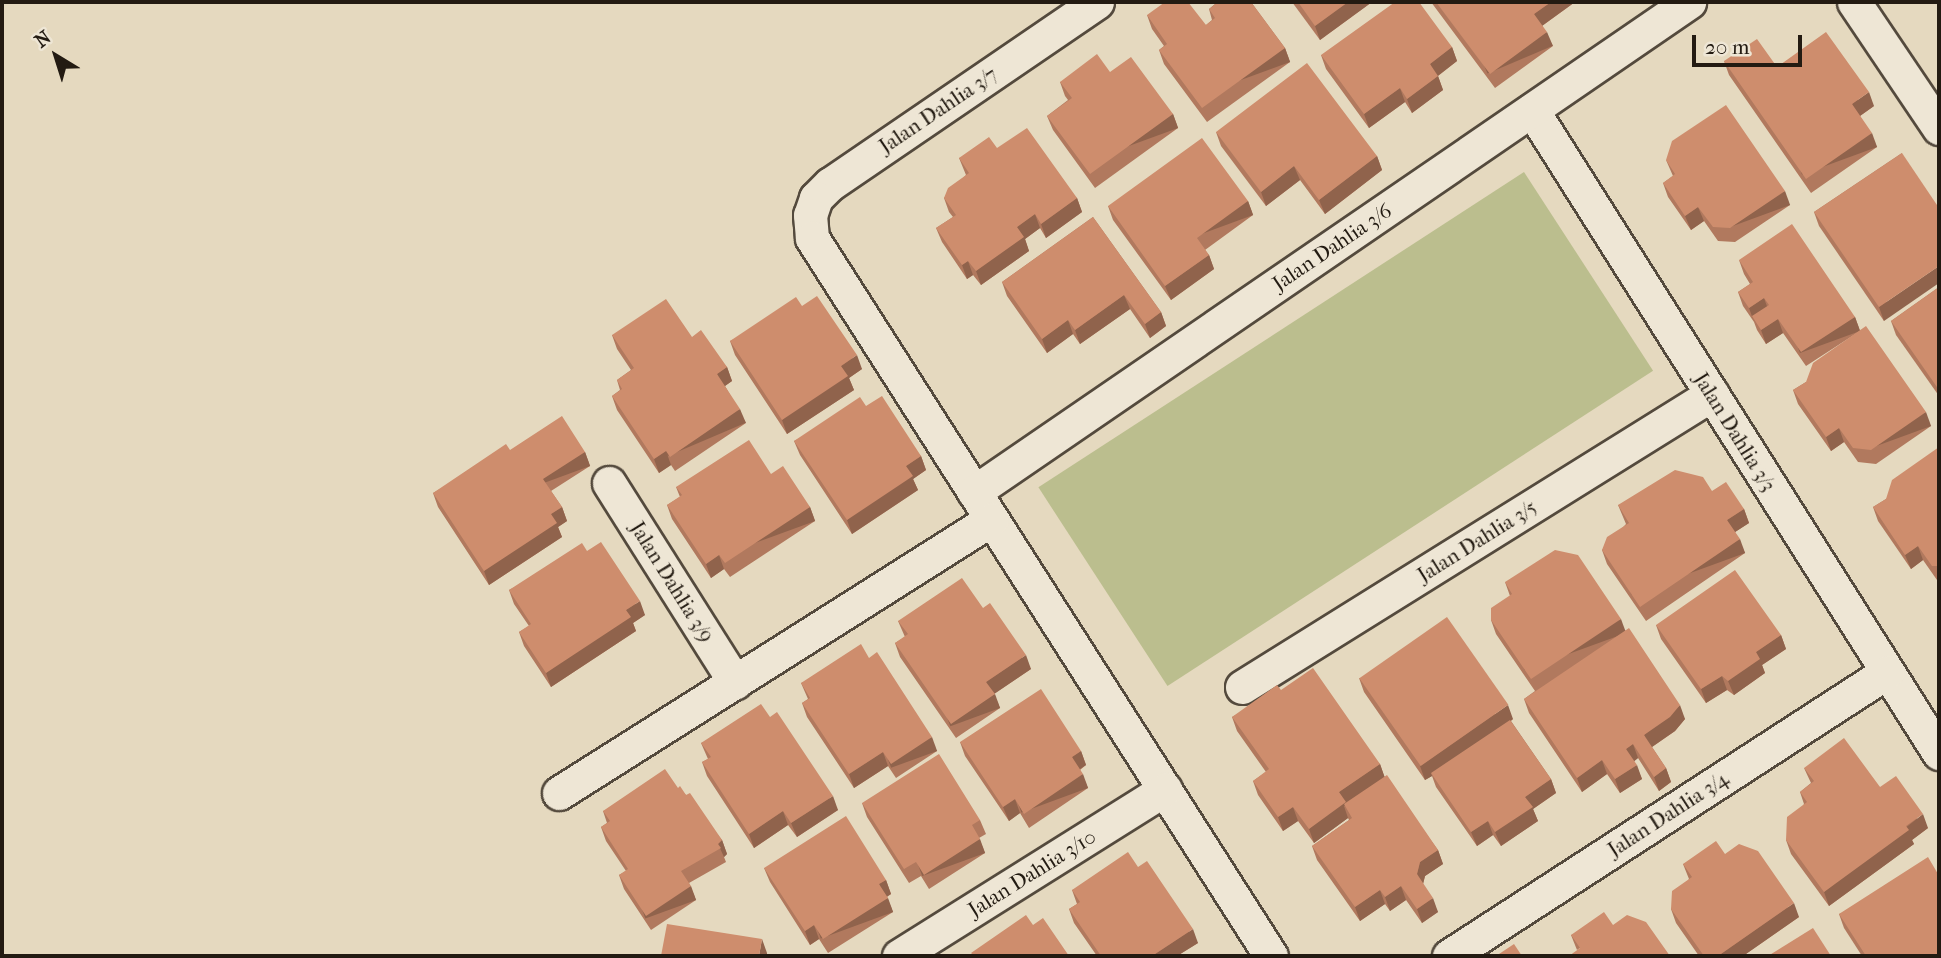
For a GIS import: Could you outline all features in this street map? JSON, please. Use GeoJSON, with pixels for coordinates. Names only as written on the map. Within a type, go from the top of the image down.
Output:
{"type":"FeatureCollection","features":[{"type":"Feature","properties":{"kind":"street","name":"Jalan Dahlia 3/7"},"geometry":{"type":"LineString","coordinates":[[974,492],[812,238],[810,215],[816,198],[831,184],[1097,2]]}},
{"type":"Feature","properties":{"kind":"street","name":"Jalan Dahlia 3/6"},"geometry":{"type":"LineString","coordinates":[[974,492],[1689,2]]}},
{"type":"Feature","properties":{"kind":"street"},"geometry":{"type":"LineString","coordinates":[[1854,2],[1939,128]]}},
{"type":"Feature","properties":{"kind":"street","name":"Jalan Dahlia 3/3"},"geometry":{"type":"LineString","coordinates":[[1532,110],[1939,753]]}},
{"type":"Feature","properties":{"kind":"street","name":"Jalan Dahlia 3/5"},"geometry":{"type":"LineString","coordinates":[[1242,687],[1712,394]]}},
{"type":"Feature","properties":{"kind":"street","name":"Jalan Dahlia 3/9"},"geometry":{"type":"LineString","coordinates":[[609,483],[735,682]]}},
{"type":"Feature","properties":{"kind":"street"},"geometry":{"type":"LineString","coordinates":[[974,492],[1272,956]]}},
{"type":"Feature","properties":{"kind":"street"},"geometry":{"type":"LineString","coordinates":[[559,793],[992,519]]}},
{"type":"Feature","properties":{"kind":"street","name":"Jalan Dahlia 3/4"},"geometry":{"type":"LineString","coordinates":[[1449,956],[1887,672]]}},
{"type":"Feature","properties":{"kind":"street","name":"Jalan Dahlia 3/10"},"geometry":{"type":"LineString","coordinates":[[898,956],[1165,789]]}},
{"type":"Feature","properties":{"kind":"green space"},"geometry":{"type":"Polygon","coordinates":[[[1524,172],[1653,371],[1167,686],[1038,487],[1524,172]]]}},
{"type":"Feature","properties":{"kind":"building"},"geometry":{"type":"Polygon","coordinates":[[[1165,2],[1188,2],[1206,25],[1215,18],[1209,9],[1218,2],[1251,2],[1285,48],[1202,108],[1159,50],[1167,44],[1147,15],[1165,2]]]}},
{"type":"Feature","properties":{"kind":"building"},"geometry":{"type":"Polygon","coordinates":[[[1298,2],[1348,2],[1315,26],[1298,2]]]}},
{"type":"Feature","properties":{"kind":"building"},"geometry":{"type":"Polygon","coordinates":[[[1395,2],[1419,2],[1452,47],[1430,64],[1438,76],[1407,99],[1400,88],[1364,114],[1321,55],[1395,2]]]}},
{"type":"Feature","properties":{"kind":"building"},"geometry":{"type":"Polygon","coordinates":[[[1436,2],[1551,2],[1534,14],[1547,32],[1490,74],[1436,2]]]}},
{"type":"Feature","properties":{"kind":"building"},"geometry":{"type":"Polygon","coordinates":[[[1826,32],[1869,92],[1852,104],[1872,133],[1806,179],[1724,61],[1757,39],[1777,67],[1826,32]]]}},
{"type":"Feature","properties":{"kind":"building"},"geometry":{"type":"Polygon","coordinates":[[[1097,54],[1110,72],[1131,57],[1173,114],[1090,174],[1047,116],[1072,98],[1060,82],[1097,54]]]}},
{"type":"Feature","properties":{"kind":"building"},"geometry":{"type":"Polygon","coordinates":[[[1307,63],[1377,156],[1319,200],[1294,166],[1261,192],[1216,132],[1307,63]]]}},
{"type":"Feature","properties":{"kind":"building"},"geometry":{"type":"Polygon","coordinates":[[[1726,105],[1785,191],[1730,228],[1713,227],[1698,207],[1685,216],[1663,183],[1675,174],[1666,160],[1672,141],[1726,105]]]}},
{"type":"Feature","properties":{"kind":"building"},"geometry":{"type":"Polygon","coordinates":[[[1027,128],[1077,198],[1041,224],[1035,214],[1017,227],[1024,237],[976,271],[968,261],[962,265],[936,228],[956,215],[944,198],[948,188],[969,173],[959,158],[989,137],[997,148],[1027,128]]]}},
{"type":"Feature","properties":{"kind":"building"},"geometry":{"type":"Polygon","coordinates":[[[1202,138],[1248,201],[1197,238],[1209,255],[1165,286],[1108,206],[1202,138]]]}},
{"type":"Feature","properties":{"kind":"building"},"geometry":{"type":"Polygon","coordinates":[[[1902,153],[1939,208],[1939,266],[1879,307],[1814,212],[1902,153]]]}},
{"type":"Feature","properties":{"kind":"building"},"geometry":{"type":"Polygon","coordinates":[[[1093,217],[1161,312],[1145,324],[1124,295],[1075,330],[1068,320],[1042,339],[1002,282],[1093,217]]]}},
{"type":"Feature","properties":{"kind":"building"},"geometry":{"type":"Polygon","coordinates":[[[1792,224],[1855,317],[1801,352],[1778,319],[1761,330],[1752,316],[1769,305],[1764,298],[1749,308],[1738,292],[1753,282],[1739,260],[1792,224]]]}},
{"type":"Feature","properties":{"kind":"building"},"geometry":{"type":"Polygon","coordinates":[[[1939,287],[1939,390],[1891,321],[1939,287]]]}},
{"type":"Feature","properties":{"kind":"building"},"geometry":{"type":"Polygon","coordinates":[[[817,296],[857,355],[841,366],[848,376],[782,420],[730,341],[796,297],[802,306],[817,296]]]}},
{"type":"Feature","properties":{"kind":"building"},"geometry":{"type":"Polygon","coordinates":[[[666,299],[692,337],[701,330],[727,367],[717,374],[740,409],[670,457],[666,451],[654,459],[612,396],[622,389],[617,380],[634,368],[612,335],[666,299]]]}},
{"type":"Feature","properties":{"kind":"building"},"geometry":{"type":"Polygon","coordinates":[[[1866,326],[1926,412],[1871,450],[1853,448],[1839,428],[1826,437],[1793,390],[1806,382],[1813,363],[1866,326]]]}},
{"type":"Feature","properties":{"kind":"building"},"geometry":{"type":"Polygon","coordinates":[[[882,396],[921,456],[906,466],[913,476],[847,520],[794,441],[860,397],[866,406],[882,396]]]}},
{"type":"Feature","properties":{"kind":"building"},"geometry":{"type":"Polygon","coordinates":[[[562,416],[585,452],[543,479],[562,507],[551,514],[557,523],[484,571],[433,493],[506,444],[510,450],[562,416]]]}},
{"type":"Feature","properties":{"kind":"building"},"geometry":{"type":"Polygon","coordinates":[[[749,440],[771,474],[783,466],[810,507],[725,563],[719,555],[706,564],[667,505],[682,495],[676,487],[749,440]]]}},
{"type":"Feature","properties":{"kind":"building"},"geometry":{"type":"Polygon","coordinates":[[[1939,447],[1939,566],[1932,566],[1918,546],[1905,555],[1873,507],[1886,499],[1892,480],[1939,447]]]}},
{"type":"Feature","properties":{"kind":"building"},"geometry":{"type":"Polygon","coordinates":[[[1675,470],[1703,477],[1712,491],[1726,482],[1744,509],[1727,520],[1740,539],[1640,607],[1602,550],[1607,537],[1629,523],[1618,505],[1675,470]]]}},
{"type":"Feature","properties":{"kind":"building"},"geometry":{"type":"Polygon","coordinates":[[[601,542],[640,601],[626,610],[631,617],[546,673],[519,632],[531,624],[509,590],[582,543],[587,551],[601,542]]]}},
{"type":"Feature","properties":{"kind":"building"},"geometry":{"type":"Polygon","coordinates":[[[1555,550],[1578,555],[1621,619],[1531,679],[1491,620],[1491,608],[1512,594],[1505,582],[1555,550]]]}},
{"type":"Feature","properties":{"kind":"building"},"geometry":{"type":"Polygon","coordinates":[[[1735,570],[1781,635],[1756,652],[1760,659],[1728,681],[1722,676],[1701,689],[1656,625],[1735,570]]]}},
{"type":"Feature","properties":{"kind":"building"},"geometry":{"type":"Polygon","coordinates":[[[962,578],[983,608],[990,603],[1026,655],[986,682],[995,694],[951,724],[895,643],[908,634],[898,621],[962,578]]]}},
{"type":"Feature","properties":{"kind":"building"},"geometry":{"type":"Polygon","coordinates":[[[1447,617],[1508,705],[1421,766],[1359,678],[1447,617]]]}},
{"type":"Feature","properties":{"kind":"building"},"geometry":{"type":"Polygon","coordinates":[[[1629,628],[1680,705],[1670,717],[1644,735],[1666,768],[1654,777],[1633,744],[1626,749],[1637,765],[1615,779],[1602,760],[1577,778],[1524,699],[1629,628]]]}},
{"type":"Feature","properties":{"kind":"building"},"geometry":{"type":"Polygon","coordinates":[[[861,644],[869,658],[877,652],[932,737],[891,764],[883,752],[849,774],[802,703],[810,698],[801,683],[861,644]]]}},
{"type":"Feature","properties":{"kind":"building"},"geometry":{"type":"Polygon","coordinates":[[[1313,668],[1380,764],[1339,792],[1346,802],[1309,829],[1293,807],[1278,817],[1253,781],[1269,769],[1232,717],[1277,685],[1281,690],[1313,668]]]}},
{"type":"Feature","properties":{"kind":"building"},"geometry":{"type":"Polygon","coordinates":[[[1041,689],[1081,751],[1072,757],[1083,774],[1024,814],[1015,799],[1003,807],[960,742],[1041,689]]]}},
{"type":"Feature","properties":{"kind":"building"},"geometry":{"type":"Polygon","coordinates":[[[761,704],[770,717],[777,712],[833,796],[791,823],[783,811],[749,834],[702,762],[711,757],[701,743],[761,704]]]}},
{"type":"Feature","properties":{"kind":"building"},"geometry":{"type":"Polygon","coordinates":[[[1510,720],[1551,779],[1525,797],[1533,807],[1495,832],[1488,821],[1471,832],[1431,773],[1510,720]]]}},
{"type":"Feature","properties":{"kind":"building"},"geometry":{"type":"Polygon","coordinates":[[[1844,738],[1880,787],[1896,776],[1923,814],[1906,826],[1909,830],[1824,892],[1786,840],[1787,817],[1807,802],[1800,792],[1814,781],[1804,768],[1844,738]]]}},
{"type":"Feature","properties":{"kind":"building"},"geometry":{"type":"Polygon","coordinates":[[[939,754],[980,820],[972,825],[980,839],[924,875],[916,862],[904,869],[862,803],[939,754]]]}},
{"type":"Feature","properties":{"kind":"building"},"geometry":{"type":"Polygon","coordinates":[[[665,769],[678,788],[680,786],[686,795],[690,793],[722,840],[718,844],[721,848],[681,871],[691,886],[646,916],[619,875],[628,869],[601,827],[610,821],[603,811],[665,769]]]}},
{"type":"Feature","properties":{"kind":"building"},"geometry":{"type":"Polygon","coordinates":[[[1387,775],[1438,850],[1420,862],[1417,874],[1433,898],[1417,909],[1401,886],[1385,897],[1380,890],[1355,907],[1312,846],[1352,818],[1344,804],[1387,775]]]}},
{"type":"Feature","properties":{"kind":"building"},"geometry":{"type":"Polygon","coordinates":[[[846,816],[886,880],[879,884],[888,898],[823,939],[814,925],[805,931],[764,868],[846,816]]]}},
{"type":"Feature","properties":{"kind":"building"},"geometry":{"type":"Polygon","coordinates":[[[1716,841],[1725,854],[1739,844],[1758,851],[1794,903],[1718,956],[1704,956],[1671,909],[1672,891],[1692,877],[1683,864],[1716,841]]]}},
{"type":"Feature","properties":{"kind":"building"},"geometry":{"type":"Polygon","coordinates":[[[1128,852],[1138,867],[1147,861],[1193,929],[1152,956],[1101,956],[1069,909],[1080,902],[1072,890],[1128,852]]]}},
{"type":"Feature","properties":{"kind":"building"},"geometry":{"type":"Polygon","coordinates":[[[1928,857],[1939,873],[1939,956],[1866,956],[1839,914],[1928,857]]]}},
{"type":"Feature","properties":{"kind":"building"},"geometry":{"type":"Polygon","coordinates":[[[1604,912],[1613,925],[1627,915],[1646,922],[1670,956],[1569,956],[1580,948],[1571,935],[1604,912]]]}},
{"type":"Feature","properties":{"kind":"building"},"geometry":{"type":"Polygon","coordinates":[[[1026,915],[1033,925],[1043,918],[1069,956],[974,956],[971,953],[1026,915]]]}},
{"type":"Feature","properties":{"kind":"building"},"geometry":{"type":"Polygon","coordinates":[[[667,924],[762,939],[759,956],[661,956],[667,924]]]}},
{"type":"Feature","properties":{"kind":"building"},"geometry":{"type":"Polygon","coordinates":[[[1813,928],[1831,956],[1768,956],[1813,928]]]}},
{"type":"Feature","properties":{"kind":"building"},"geometry":{"type":"Polygon","coordinates":[[[1514,944],[1522,956],[1496,956],[1514,944]]]}}]}
